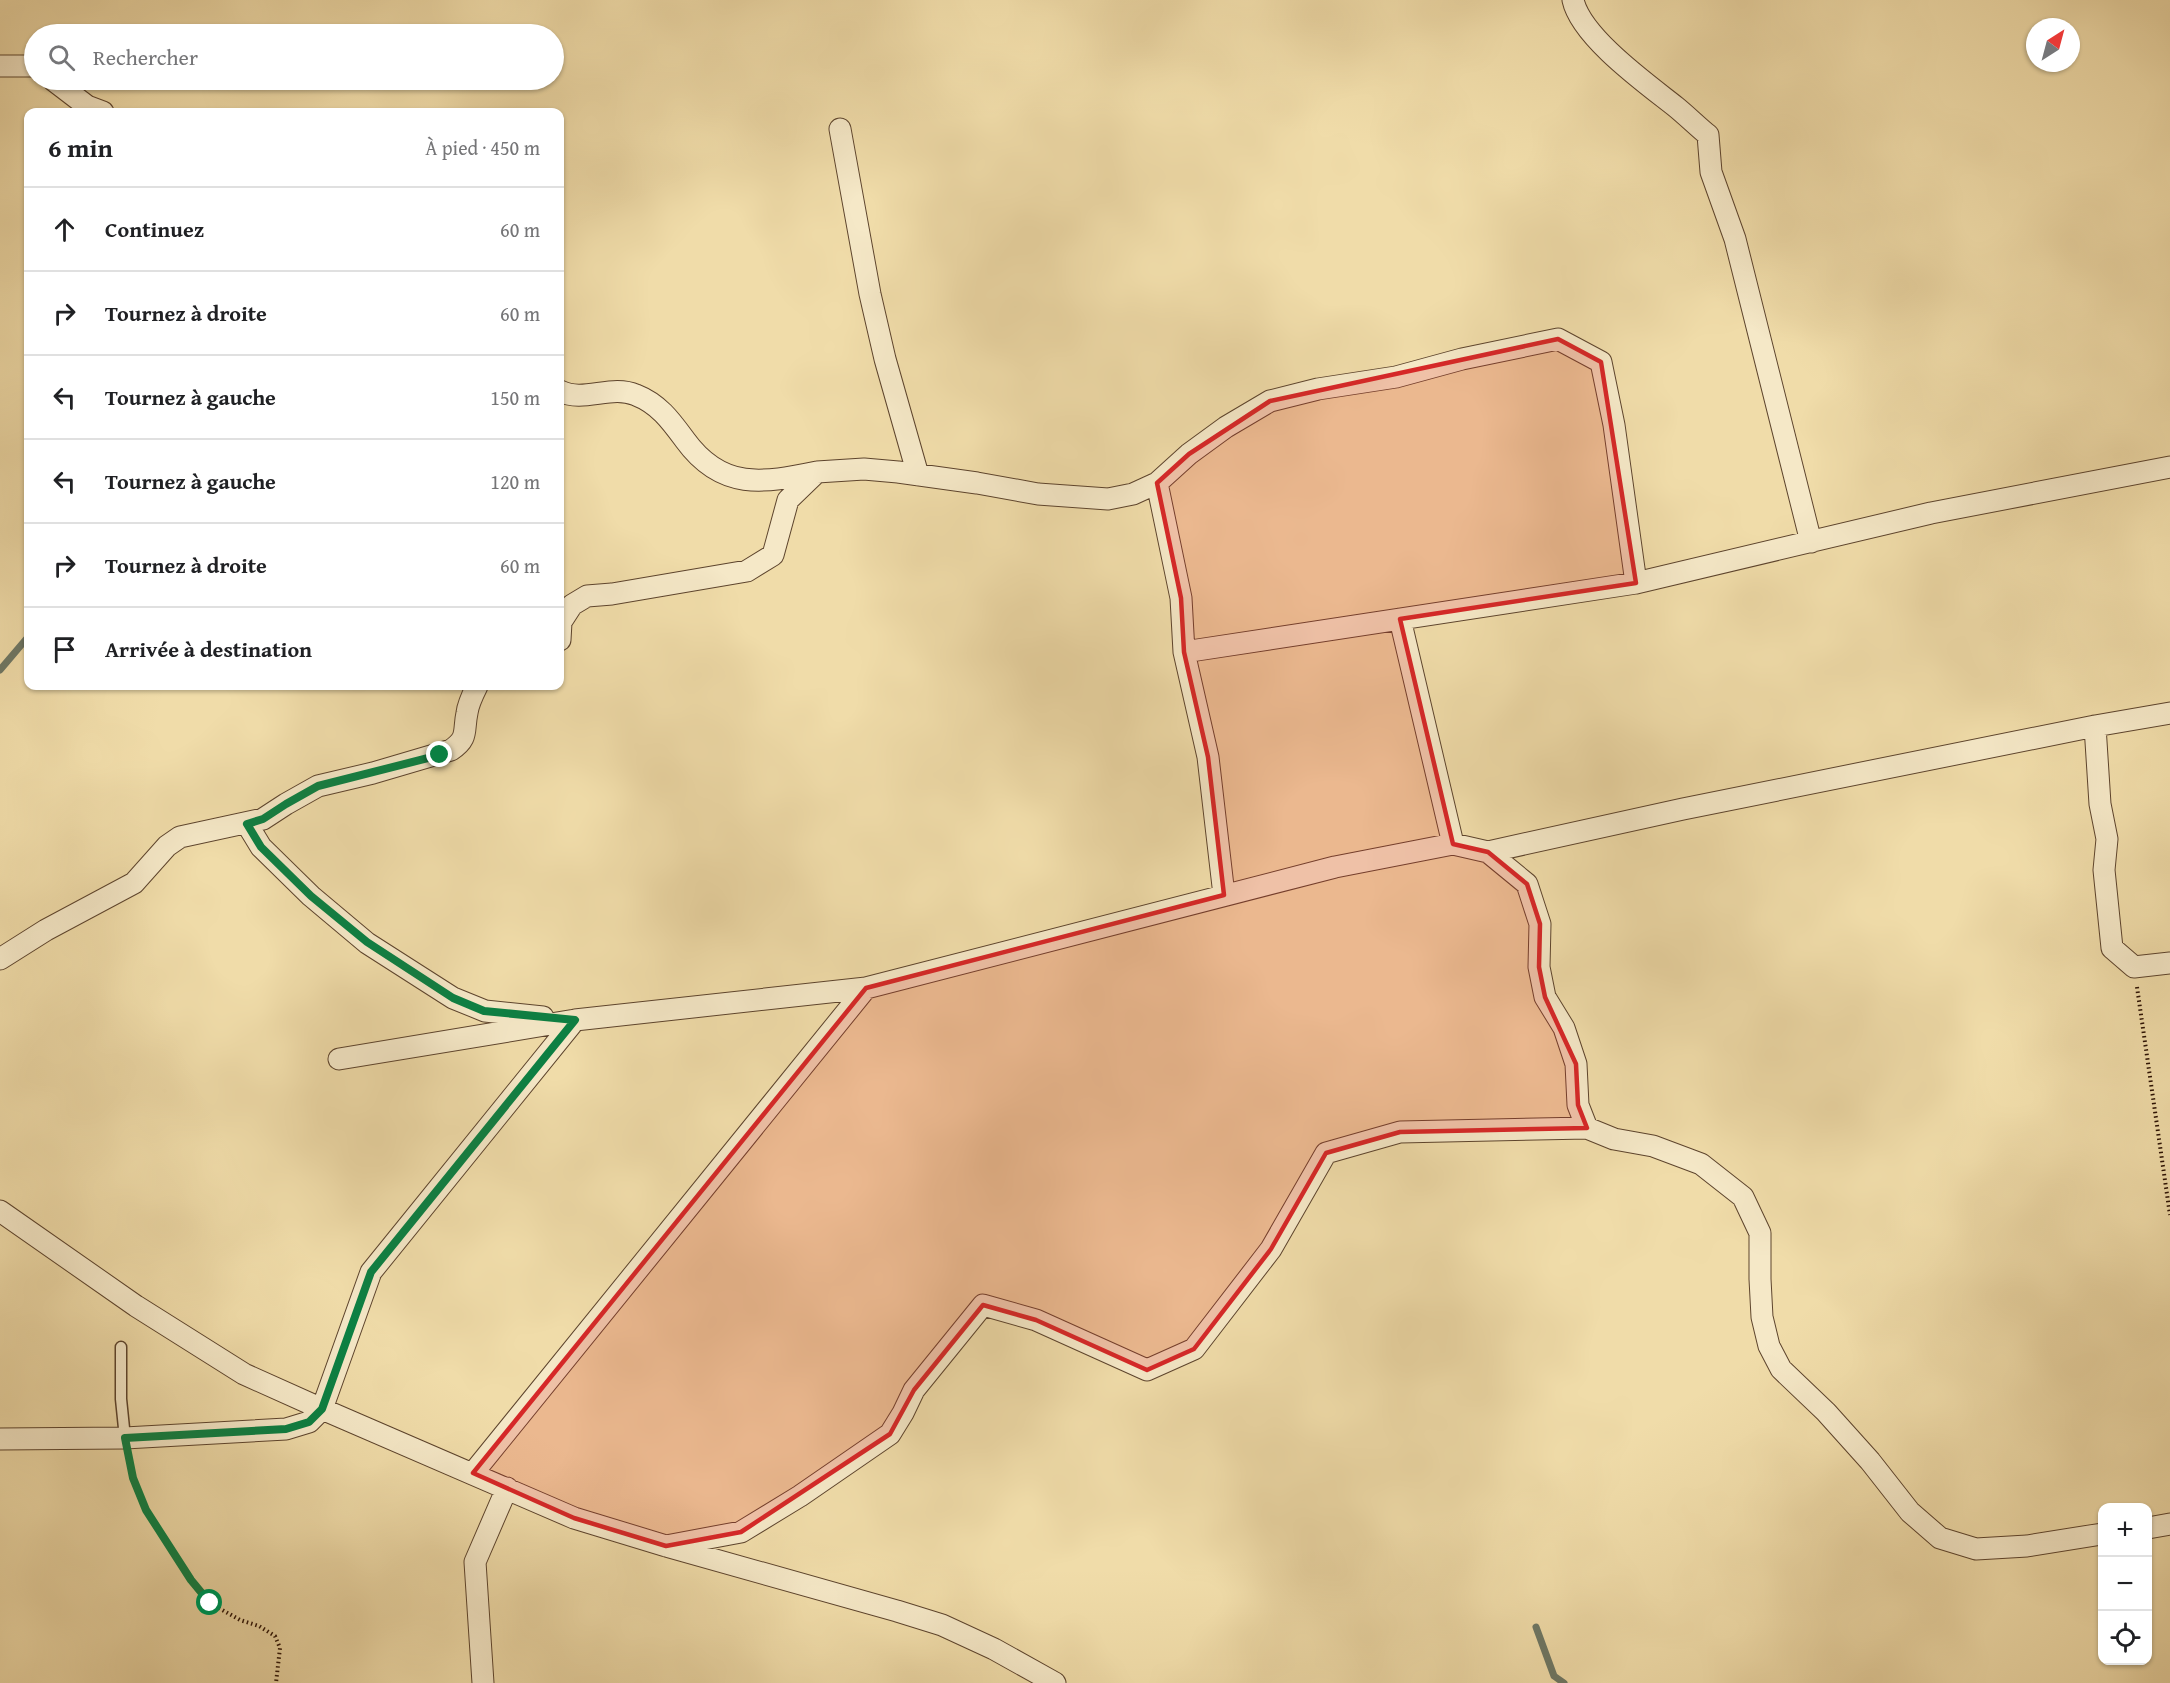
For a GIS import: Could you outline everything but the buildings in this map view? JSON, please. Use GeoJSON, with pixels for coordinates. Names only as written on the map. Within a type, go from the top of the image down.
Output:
{"type":"FeatureCollection","features":[{"type":"Feature","properties":{"kind":"street"},"geometry":{"type":"LineString","coordinates":[[1574,0],[1575,9],[1586,27],[1638,77],[1708,135],[1711,172],[1735,238],[1811,542]]}},
{"type":"Feature","properties":{"kind":"street"},"geometry":{"type":"LineString","coordinates":[[0,66],[24,66]]}},
{"type":"Feature","properties":{"kind":"street"},"geometry":{"type":"LineString","coordinates":[[66,90],[92,108]]}},
{"type":"Feature","properties":{"kind":"street"},"geometry":{"type":"LineString","coordinates":[[840,129],[870,294],[885,359],[918,475]]}},
{"type":"Feature","properties":{"kind":"street"},"geometry":{"type":"LineString","coordinates":[[564,392],[590,395],[616,390],[643,398],[666,415],[691,448],[711,467],[736,478],[755,481],[775,480],[817,472],[864,469],[1038,494],[1108,499],[1133,494],[1157,483],[1189,454],[1226,427],[1269,401],[1318,389],[1396,377],[1462,359],[1558,339],[1601,362],[1614,425],[1636,583]]}},
{"type":"Feature","properties":{"kind":"street"},"geometry":{"type":"LineString","coordinates":[[1184,652],[1636,583],[1931,513],[2170,467]]}},
{"type":"Feature","properties":{"kind":"street"},"geometry":{"type":"LineString","coordinates":[[564,617],[572,605],[587,596],[612,594],[747,571],[773,555],[788,500],[817,472]]}},
{"type":"Feature","properties":{"kind":"street"},"geometry":{"type":"LineString","coordinates":[[1157,483],[1181,598],[1184,652],[1208,757],[1224,895]]}},
{"type":"Feature","properties":{"kind":"street"},"geometry":{"type":"LineString","coordinates":[[1400,619],[1453,844]]}},
{"type":"Feature","properties":{"kind":"street"},"geometry":{"type":"LineString","coordinates":[[0,959],[46,930],[134,884],[167,846],[180,837],[263,819],[318,786],[373,773],[451,750],[460,744],[466,732],[467,712],[475,690]]}},
{"type":"Feature","properties":{"kind":"street"},"geometry":{"type":"LineString","coordinates":[[339,1059],[575,1020],[866,988],[1335,867],[1453,844],[1488,852],[1683,809],[2170,713]]}},
{"type":"Feature","properties":{"kind":"street"},"geometry":{"type":"LineString","coordinates":[[2095,726],[2100,804],[2107,839],[2104,870],[2112,948],[2134,967],[2170,963]]}},
{"type":"Feature","properties":{"kind":"street"},"geometry":{"type":"LineString","coordinates":[[247,824],[261,847],[319,902],[367,942],[453,998],[484,1011],[575,1020]]}},
{"type":"Feature","properties":{"kind":"street"},"geometry":{"type":"LineString","coordinates":[[1488,852],[1527,884],[1540,924],[1539,967],[1545,997],[1564,1028],[1576,1064],[1578,1105],[1587,1128]]}},
{"type":"Feature","properties":{"kind":"street"},"geometry":{"type":"LineString","coordinates":[[473,1473],[866,988]]}},
{"type":"Feature","properties":{"kind":"street"},"geometry":{"type":"LineString","coordinates":[[0,1438],[125,1438],[286,1429],[309,1422],[322,1409],[371,1272],[575,1020]]}},
{"type":"Feature","properties":{"kind":"street"},"geometry":{"type":"LineString","coordinates":[[666,1546],[741,1532],[800,1496],[890,1434],[914,1390],[983,1305],[1036,1320],[1147,1370],[1194,1349],[1271,1249],[1326,1153],[1400,1132],[1587,1128],[1614,1138],[1653,1146],[1701,1164],[1743,1197],[1760,1233],[1762,1317],[1769,1346],[1781,1369],[1826,1412],[1870,1461],[1910,1512],[1940,1538],[1976,1549],[2027,1546],[2098,1535]]}},
{"type":"Feature","properties":{"kind":"street"},"geometry":{"type":"LineString","coordinates":[[0,1211],[136,1306],[244,1374],[322,1409],[574,1518],[942,1625],[994,1649],[1055,1683]]}},
{"type":"Feature","properties":{"kind":"street"},"geometry":{"type":"LineString","coordinates":[[483,1683],[475,1562],[507,1488]]}},
{"type":"Feature","properties":{"kind":"street"},"geometry":{"type":"LineString","coordinates":[[2152,1527],[2170,1524]]}},
{"type":"Feature","properties":{"kind":"lane"},"geometry":{"type":"LineString","coordinates":[[121,1347],[121,1400],[125,1438]]}},
{"type":"Feature","properties":{"kind":"path"},"geometry":{"type":"LineString","coordinates":[[2134,967],[2170,1215]]}},
{"type":"Feature","properties":{"kind":"path"},"geometry":{"type":"LineString","coordinates":[[125,1438],[133,1478],[146,1510],[191,1580],[210,1603],[275,1636],[280,1648],[276,1683]]}},
{"type":"Feature","properties":{"kind":"highlighted area"},"geometry":{"type":"Polygon","coordinates":[[[1558,339],[1601,362],[1636,583],[1400,619],[1453,844],[1488,852],[1527,884],[1540,924],[1539,967],[1545,997],[1576,1064],[1578,1105],[1587,1128],[1400,1132],[1326,1153],[1271,1249],[1194,1349],[1147,1370],[1036,1320],[983,1305],[914,1390],[890,1434],[741,1532],[666,1546],[574,1518],[473,1473],[866,988],[1224,895],[1208,757],[1184,652],[1181,598],[1157,483],[1189,454],[1270,401],[1558,339]]]}},
{"type":"Feature","properties":{"kind":"waterway"},"geometry":{"type":"LineString","coordinates":[[0,670],[24,642]]}},
{"type":"Feature","properties":{"kind":"waterway"},"geometry":{"type":"LineString","coordinates":[[1536,1627],[1554,1676],[1564,1683]]}},
{"type":"Feature","properties":{"kind":"route"},"geometry":{"type":"LineString","coordinates":[[210,1603],[191,1580],[146,1510],[133,1478],[125,1438],[286,1429],[309,1422],[322,1409],[371,1272],[575,1020],[484,1011],[453,998],[367,942],[311,896],[261,847],[247,824],[263,819],[318,786],[440,755]]}}]}
